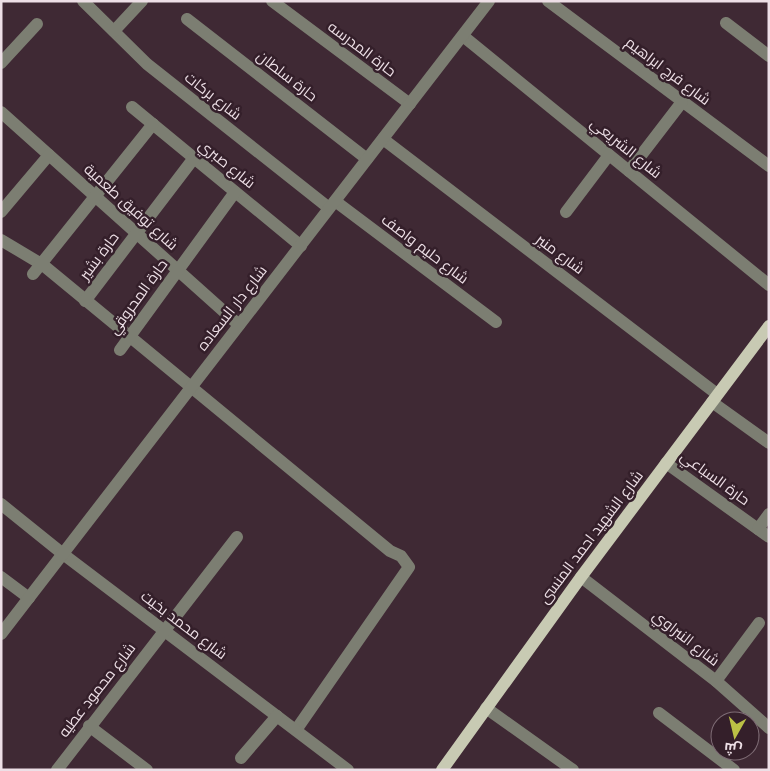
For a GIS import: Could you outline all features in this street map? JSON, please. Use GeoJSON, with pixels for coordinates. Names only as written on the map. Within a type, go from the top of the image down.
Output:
{"type":"FeatureCollection","features":[{"type":"Feature","properties":{"kind":"main road","name":"شارع الشهيد احمد المنسى"},"geometry":{"type":"LineString","coordinates":[[442,770],[581,577],[769,326]]}},
{"type":"Feature","properties":{"kind":"street","name":"شارع بركات"},"geometry":{"type":"LineString","coordinates":[[83,1],[147,64],[332,205]]}},
{"type":"Feature","properties":{"kind":"street"},"geometry":{"type":"LineString","coordinates":[[114,31],[142,1]]}},
{"type":"Feature","properties":{"kind":"street","name":"حارة المدرسه"},"geometry":{"type":"LineString","coordinates":[[272,1],[410,104]]}},
{"type":"Feature","properties":{"kind":"street","name":"شارع دار السعاده"},"geometry":{"type":"LineString","coordinates":[[1,634],[489,1]]}},
{"type":"Feature","properties":{"kind":"street","name":"شارع فرج ابراهيم"},"geometry":{"type":"LineString","coordinates":[[548,1],[769,166]]}},
{"type":"Feature","properties":{"kind":"street","name":"حارة سلطان"},"geometry":{"type":"LineString","coordinates":[[187,19],[367,159]]}},
{"type":"Feature","properties":{"kind":"street"},"geometry":{"type":"LineString","coordinates":[[726,23],[769,56]]}},
{"type":"Feature","properties":{"kind":"street"},"geometry":{"type":"LineString","coordinates":[[1,63],[37,24]]}},
{"type":"Feature","properties":{"kind":"street","name":"شارع الشريعي"},"geometry":{"type":"LineString","coordinates":[[462,36],[769,286]]}},
{"type":"Feature","properties":{"kind":"street"},"geometry":{"type":"LineString","coordinates":[[629,171],[682,102]]}},
{"type":"Feature","properties":{"kind":"street","name":"شارع صبري"},"geometry":{"type":"LineString","coordinates":[[132,107],[301,246]]}},
{"type":"Feature","properties":{"kind":"street","name":"شارع توفيق طعمية"},"geometry":{"type":"LineString","coordinates":[[1,112],[239,325]]}},
{"type":"Feature","properties":{"kind":"street"},"geometry":{"type":"LineString","coordinates":[[37,270],[153,124]]}},
{"type":"Feature","properties":{"kind":"street","name":"شارع منير"},"geometry":{"type":"LineString","coordinates":[[383,139],[715,398],[769,443]]}},
{"type":"Feature","properties":{"kind":"street"},"geometry":{"type":"LineString","coordinates":[[1,212],[49,155]]}},
{"type":"Feature","properties":{"kind":"street"},"geometry":{"type":"LineString","coordinates":[[566,212],[609,155]]}},
{"type":"Feature","properties":{"kind":"street","name":"حارة بشير"},"geometry":{"type":"LineString","coordinates":[[85,301],[194,158]]}},
{"type":"Feature","properties":{"kind":"street","name":"حارة المحروقي"},"geometry":{"type":"LineString","coordinates":[[120,350],[235,192]]}},
{"type":"Feature","properties":{"kind":"street","name":"شارع حليم واصف"},"geometry":{"type":"LineString","coordinates":[[332,205],[496,322]]}},
{"type":"Feature","properties":{"kind":"street"},"geometry":{"type":"LineString","coordinates":[[1,240],[37,270],[85,301],[130,336],[390,551],[401,556],[409,567],[296,730]]}},
{"type":"Feature","properties":{"kind":"street","name":"حارة السباعي"},"geometry":{"type":"LineString","coordinates":[[666,463],[769,537]]}},
{"type":"Feature","properties":{"kind":"street","name":"شارع محمد بخيت"},"geometry":{"type":"LineString","coordinates":[[1,504],[63,554],[348,770]]}},
{"type":"Feature","properties":{"kind":"street"},"geometry":{"type":"LineString","coordinates":[[758,529],[769,514]]}},
{"type":"Feature","properties":{"kind":"street","name":"شارع محمود عطيه"},"geometry":{"type":"LineString","coordinates":[[57,770],[89,726],[237,537]]}},
{"type":"Feature","properties":{"kind":"street"},"geometry":{"type":"LineString","coordinates":[[1,577],[29,598]]}},
{"type":"Feature","properties":{"kind":"street","name":"شارع النبراوي"},"geometry":{"type":"LineString","coordinates":[[581,577],[716,681],[768,727]]}},
{"type":"Feature","properties":{"kind":"street"},"geometry":{"type":"LineString","coordinates":[[716,681],[759,623]]}},
{"type":"Feature","properties":{"kind":"street"},"geometry":{"type":"LineString","coordinates":[[486,708],[573,770]]}},
{"type":"Feature","properties":{"kind":"street"},"geometry":{"type":"LineString","coordinates":[[659,713],[734,770]]}},
{"type":"Feature","properties":{"kind":"street"},"geometry":{"type":"LineString","coordinates":[[241,758],[277,716]]}},
{"type":"Feature","properties":{"kind":"street"},"geometry":{"type":"LineString","coordinates":[[89,726],[147,770]]}}]}
